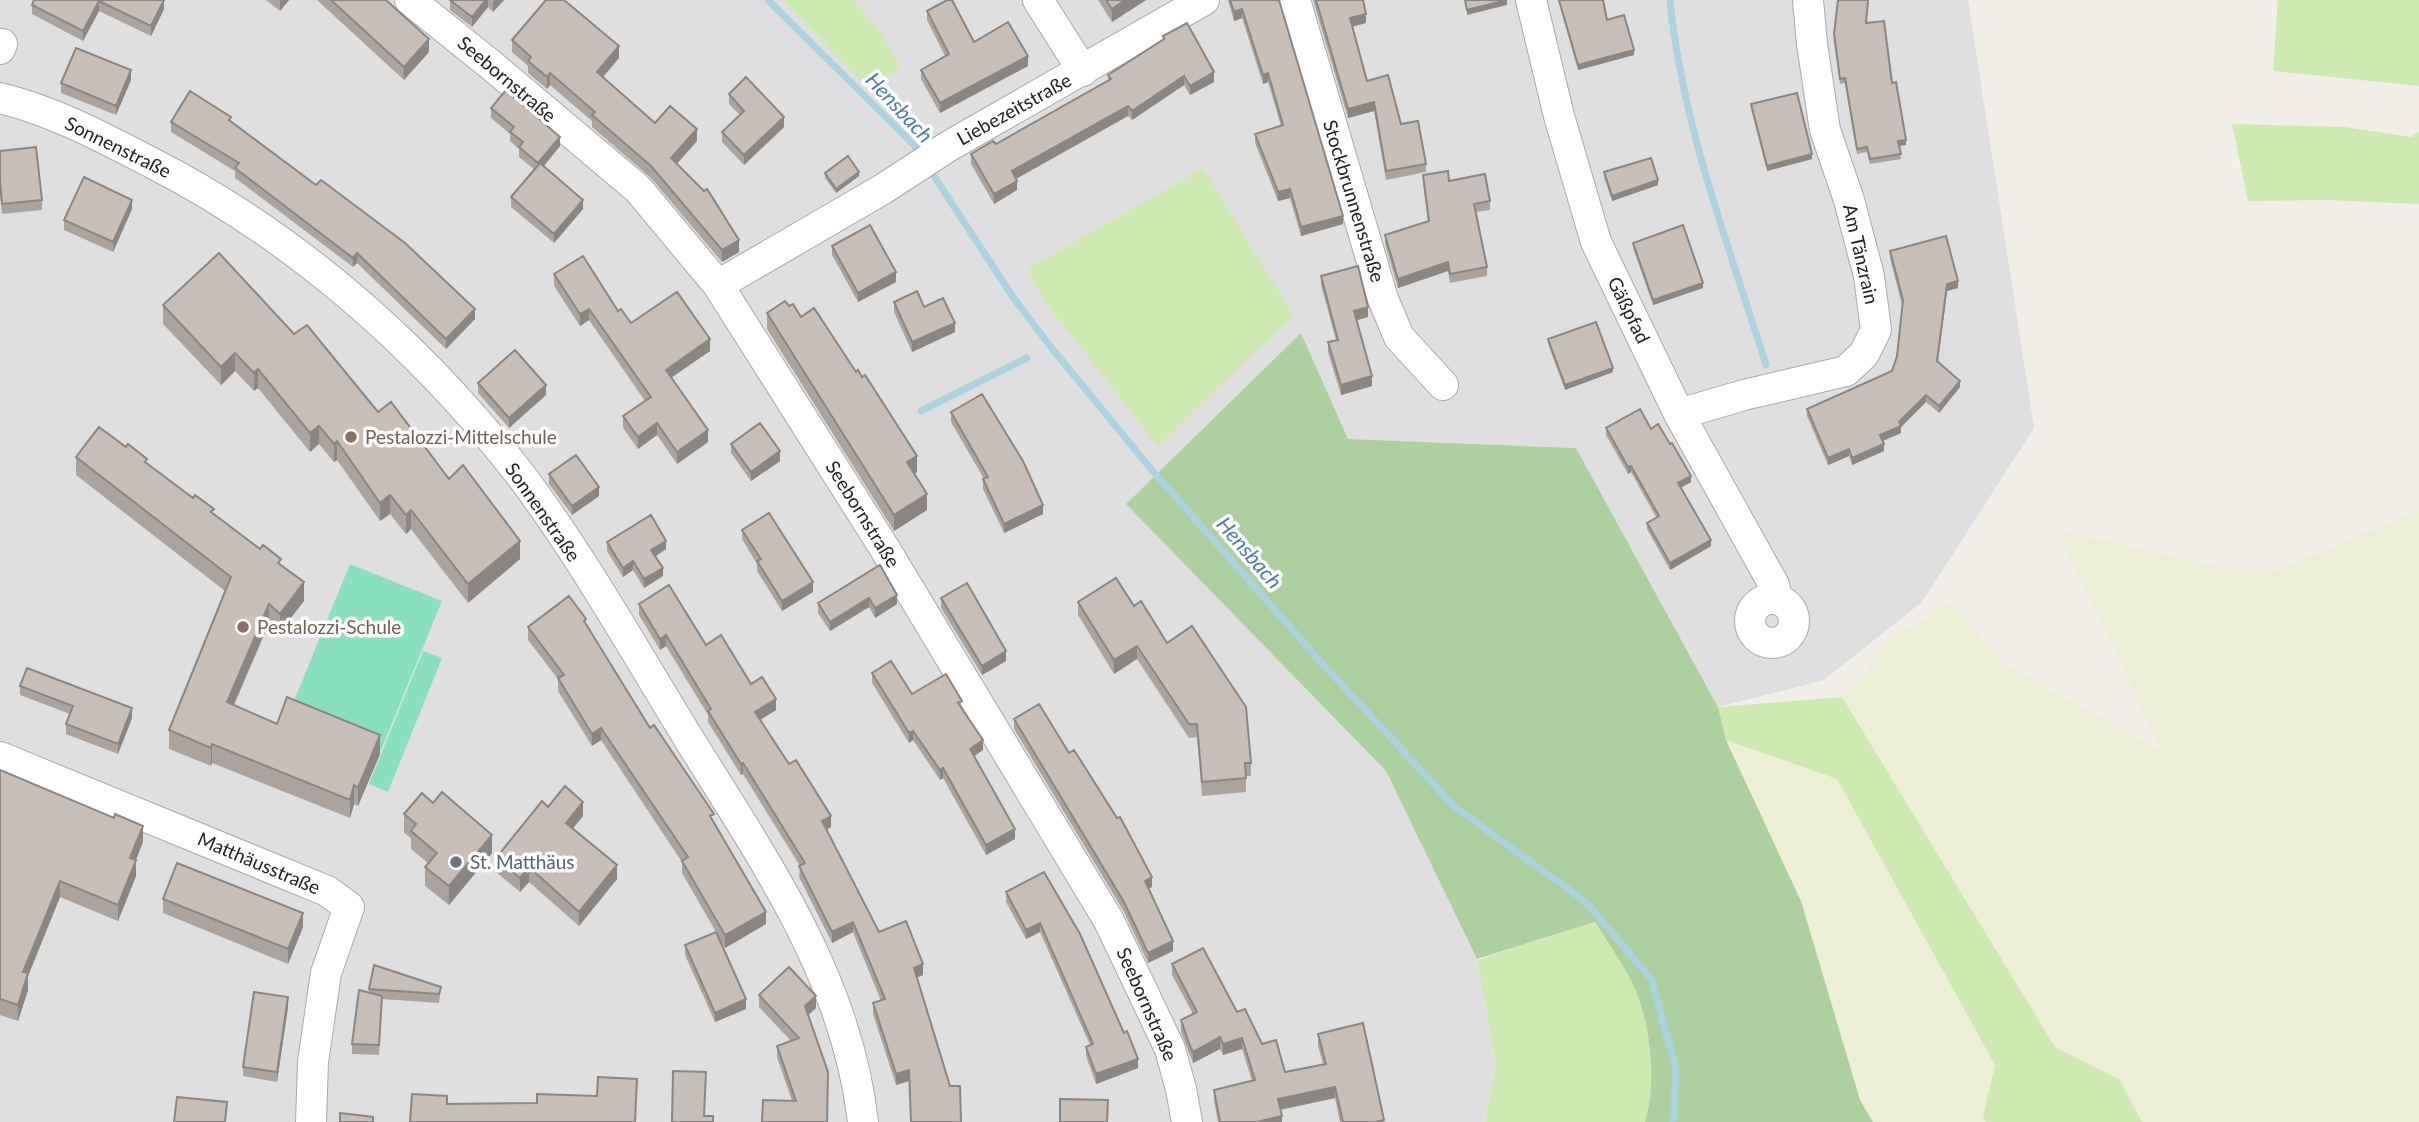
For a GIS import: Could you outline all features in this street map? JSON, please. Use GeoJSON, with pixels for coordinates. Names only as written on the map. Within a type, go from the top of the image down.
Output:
{"type":"FeatureCollection","features":[{"type":"Feature","properties":{"kind":"street","name":"Seebornstraße"},"geometry":{"type":"LineString","coordinates":[[410,0],[638,190],[718,285],[885,549],[1109,922],[1170,1049],[1187,1122]]}},
{"type":"Feature","properties":{"kind":"street"},"geometry":{"type":"LineString","coordinates":[[1038,0],[1083,71]]}},
{"type":"Feature","properties":{"kind":"street","name":"Liebezeitstraße"},"geometry":{"type":"LineString","coordinates":[[718,285],[883,189],[949,146],[1204,0]]}},
{"type":"Feature","properties":{"kind":"street","name":"Stockbrunnenstraße"},"geometry":{"type":"LineString","coordinates":[[1296,0],[1383,299],[1399,337],[1443,385]]}},
{"type":"Feature","properties":{"kind":"street","name":"Gäßpfad"},"geometry":{"type":"LineString","coordinates":[[1531,0],[1559,116],[1596,242],[1679,414],[1774,585],[1779,600]]}},
{"type":"Feature","properties":{"kind":"street","name":"Am Tänzrain"},"geometry":{"type":"LineString","coordinates":[[1679,414],[1744,395],[1846,371],[1864,354],[1876,330],[1869,276],[1849,200],[1825,130],[1808,0]]}},
{"type":"Feature","properties":{"kind":"street","name":"Sonnenstraße"},"geometry":{"type":"LineString","coordinates":[[0,98],[23,104],[88,130],[201,188],[266,231],[331,280],[393,335],[449,393],[519,473],[575,555],[785,894],[821,968],[844,1027],[863,1122]]}},
{"type":"Feature","properties":{"kind":"street","name":"Matthäusstraße"},"geometry":{"type":"LineString","coordinates":[[0,757],[327,891],[349,907],[326,973],[313,1062],[311,1122]]}},
{"type":"Feature","properties":{"kind":"shaded area"},"geometry":{"type":"Polygon","coordinates":[[[0,0],[1968,0],[2034,428],[1922,602],[1824,680],[1718,707],[1576,448],[1348,439],[1301,334],[1126,504],[1386,771],[1477,959],[1496,1063],[1485,1122],[0,1122],[0,0]]]}},
{"type":"Feature","properties":{"kind":"green space"},"geometry":{"type":"Polygon","coordinates":[[[783,0],[854,0],[879,30],[901,67],[870,90],[783,0]]]}},
{"type":"Feature","properties":{"kind":"green space"},"geometry":{"type":"Polygon","coordinates":[[[2278,0],[2419,0],[2419,86],[2273,71],[2278,0]]]}},
{"type":"Feature","properties":{"kind":"green space"},"geometry":{"type":"Polygon","coordinates":[[[2232,124],[2345,127],[2411,137],[2419,132],[2419,204],[2328,200],[2248,201],[2232,124]]]}},
{"type":"Feature","properties":{"kind":"green space"},"geometry":{"type":"Polygon","coordinates":[[[1203,168],[1293,315],[1158,446],[1043,299],[1027,269],[1203,168]]]}},
{"type":"Feature","properties":{"kind":"green space"},"geometry":{"type":"Polygon","coordinates":[[[1301,333],[1348,439],[1576,448],[1718,707],[1726,740],[1801,901],[1860,1100],[1873,1122],[1645,1122],[1651,1089],[1651,1070],[1644,1015],[1628,975],[1595,922],[1477,959],[1386,771],[1126,504],[1301,333]]]}},
{"type":"Feature","properties":{"kind":"green space"},"geometry":{"type":"Polygon","coordinates":[[[2419,510],[2419,1122],[2142,1122],[2119,1079],[2055,1047],[1842,697],[1896,636],[1953,601],[2000,662],[2162,751],[2057,530],[2228,569],[2279,570],[2419,510]]]}},
{"type":"Feature","properties":{"kind":"green space"},"geometry":{"type":"Polygon","coordinates":[[[350,564],[442,601],[381,750],[289,713],[350,564]]]}},
{"type":"Feature","properties":{"kind":"green space"},"geometry":{"type":"Polygon","coordinates":[[[423,651],[442,658],[388,792],[369,784],[423,651]]]}},
{"type":"Feature","properties":{"kind":"green space"},"geometry":{"type":"Polygon","coordinates":[[[1842,697],[2055,1047],[2119,1079],[2142,1122],[1986,1122],[1983,1117],[1995,1065],[1837,779],[1726,740],[1718,707],[1842,697]]]}},
{"type":"Feature","properties":{"kind":"green space"},"geometry":{"type":"Polygon","coordinates":[[[1726,740],[1837,779],[1995,1065],[1983,1116],[1986,1122],[1873,1122],[1860,1100],[1726,740]]]}},
{"type":"Feature","properties":{"kind":"green space"},"geometry":{"type":"Polygon","coordinates":[[[1595,922],[1628,975],[1644,1015],[1651,1070],[1651,1089],[1645,1122],[1485,1122],[1496,1063],[1477,960],[1595,922]]]}},
{"type":"Feature","properties":{"kind":"building"},"geometry":{"type":"Polygon","coordinates":[[[34,0],[164,0],[151,26],[99,1],[83,31],[32,5],[34,0]]]}},
{"type":"Feature","properties":{"kind":"building"},"geometry":{"type":"Polygon","coordinates":[[[331,0],[386,0],[429,39],[404,67],[331,0]]]}},
{"type":"Feature","properties":{"kind":"building"},"geometry":{"type":"Polygon","coordinates":[[[450,0],[486,0],[472,17],[450,0]]]}},
{"type":"Feature","properties":{"kind":"building"},"geometry":{"type":"Polygon","coordinates":[[[546,0],[564,0],[619,46],[597,72],[655,123],[670,106],[697,129],[671,158],[704,191],[707,189],[739,240],[722,250],[651,166],[592,115],[595,112],[550,73],[547,77],[528,61],[531,57],[512,40],[546,0]]]}},
{"type":"Feature","properties":{"kind":"building"},"geometry":{"type":"Polygon","coordinates":[[[952,0],[974,42],[1008,22],[1028,56],[940,103],[921,70],[949,54],[927,11],[952,0]]]}},
{"type":"Feature","properties":{"kind":"building"},"geometry":{"type":"Polygon","coordinates":[[[1106,0],[1125,0],[1112,9],[1106,0]]]}},
{"type":"Feature","properties":{"kind":"building"},"geometry":{"type":"Polygon","coordinates":[[[1230,0],[1279,0],[1343,216],[1301,227],[1290,189],[1278,192],[1255,134],[1283,125],[1268,73],[1263,75],[1242,9],[1234,12],[1230,0]]]}},
{"type":"Feature","properties":{"kind":"building"},"geometry":{"type":"Polygon","coordinates":[[[1316,0],[1363,0],[1366,14],[1350,18],[1367,81],[1388,75],[1401,124],[1418,121],[1426,164],[1386,171],[1374,102],[1348,109],[1316,0]]]}},
{"type":"Feature","properties":{"kind":"building"},"geometry":{"type":"Polygon","coordinates":[[[1465,0],[1507,0],[1467,10],[1465,0]]]}},
{"type":"Feature","properties":{"kind":"building"},"geometry":{"type":"Polygon","coordinates":[[[1559,0],[1603,0],[1607,20],[1624,15],[1634,50],[1578,65],[1559,0]]]}},
{"type":"Feature","properties":{"kind":"building"},"geometry":{"type":"Polygon","coordinates":[[[1838,0],[1868,0],[1866,23],[1884,21],[1892,83],[1896,82],[1906,140],[1898,141],[1901,154],[1870,159],[1867,147],[1857,149],[1845,78],[1840,79],[1834,34],[1838,0]]]}},
{"type":"Feature","properties":{"kind":"building"},"geometry":{"type":"Polygon","coordinates":[[[1187,23],[1214,72],[1190,86],[1184,76],[1132,111],[1128,106],[1012,171],[1017,181],[994,194],[971,154],[993,141],[996,144],[1111,79],[1108,75],[1164,39],[1163,36],[1187,23]]]}},
{"type":"Feature","properties":{"kind":"building"},"geometry":{"type":"Polygon","coordinates":[[[76,48],[131,70],[116,106],[61,83],[76,48]]]}},
{"type":"Feature","properties":{"kind":"building"},"geometry":{"type":"Polygon","coordinates":[[[746,77],[784,117],[744,155],[722,132],[744,111],[729,94],[746,77]]]}},
{"type":"Feature","properties":{"kind":"building"},"geometry":{"type":"Polygon","coordinates":[[[506,90],[560,137],[538,163],[519,147],[523,142],[510,132],[514,127],[491,108],[506,90]]]}},
{"type":"Feature","properties":{"kind":"building"},"geometry":{"type":"Polygon","coordinates":[[[190,91],[231,117],[229,120],[316,185],[321,180],[405,243],[475,309],[446,339],[357,253],[353,258],[235,168],[239,163],[171,122],[190,91]]]}},
{"type":"Feature","properties":{"kind":"building"},"geometry":{"type":"Polygon","coordinates":[[[1797,93],[1812,154],[1767,166],[1751,104],[1797,93]]]}},
{"type":"Feature","properties":{"kind":"building"},"geometry":{"type":"Polygon","coordinates":[[[36,147],[42,200],[2,204],[0,151],[36,147]]]}},
{"type":"Feature","properties":{"kind":"building"},"geometry":{"type":"Polygon","coordinates":[[[848,156],[859,172],[836,189],[825,173],[848,156]]]}},
{"type":"Feature","properties":{"kind":"building"},"geometry":{"type":"Polygon","coordinates":[[[1651,158],[1658,180],[1612,196],[1604,172],[1651,158]]]}},
{"type":"Feature","properties":{"kind":"building"},"geometry":{"type":"Polygon","coordinates":[[[540,163],[583,200],[554,234],[511,197],[540,163]]]}},
{"type":"Feature","properties":{"kind":"building"},"geometry":{"type":"Polygon","coordinates":[[[1448,171],[1449,181],[1485,174],[1490,201],[1474,204],[1487,267],[1450,274],[1448,262],[1398,279],[1385,235],[1429,221],[1423,175],[1448,171]]]}},
{"type":"Feature","properties":{"kind":"building"},"geometry":{"type":"Polygon","coordinates":[[[84,177],[132,200],[113,242],[64,220],[84,177]]]}},
{"type":"Feature","properties":{"kind":"building"},"geometry":{"type":"Polygon","coordinates":[[[870,225],[896,272],[858,293],[832,246],[870,225]]]}},
{"type":"Feature","properties":{"kind":"building"},"geometry":{"type":"Polygon","coordinates":[[[1683,225],[1703,283],[1653,300],[1633,243],[1683,225]]]}},
{"type":"Feature","properties":{"kind":"building"},"geometry":{"type":"Polygon","coordinates":[[[1946,236],[1958,281],[1947,284],[1937,361],[1960,381],[1939,406],[1926,395],[1899,422],[1901,426],[1880,435],[1884,444],[1852,458],[1849,449],[1828,458],[1807,409],[1892,371],[1897,356],[1903,300],[1890,251],[1946,236]]]}},
{"type":"Feature","properties":{"kind":"building","name":"Pestalozzi-Mittelschule"},"geometry":{"type":"Polygon","coordinates":[[[219,253],[294,334],[307,325],[378,412],[391,402],[449,479],[463,465],[520,541],[468,584],[411,510],[406,515],[390,495],[380,503],[337,441],[334,444],[319,426],[310,433],[258,369],[254,373],[235,353],[221,367],[163,305],[219,253]]]}},
{"type":"Feature","properties":{"kind":"building"},"geometry":{"type":"Polygon","coordinates":[[[583,256],[618,311],[621,309],[631,323],[677,292],[710,339],[666,370],[708,430],[677,452],[657,423],[638,437],[623,416],[651,397],[589,309],[580,314],[554,274],[583,256]]]}},
{"type":"Feature","properties":{"kind":"building"},"geometry":{"type":"Polygon","coordinates":[[[1358,266],[1368,307],[1354,311],[1372,376],[1341,385],[1328,342],[1338,340],[1321,276],[1358,266]]]}},
{"type":"Feature","properties":{"kind":"building"},"geometry":{"type":"Polygon","coordinates":[[[917,291],[924,307],[943,298],[955,323],[912,342],[894,302],[917,291]]]}},
{"type":"Feature","properties":{"kind":"building"},"geometry":{"type":"Polygon","coordinates":[[[785,301],[789,306],[793,304],[801,317],[814,308],[856,372],[858,370],[862,377],[865,375],[917,456],[907,462],[927,494],[894,515],[767,313],[785,301]]]}},
{"type":"Feature","properties":{"kind":"building"},"geometry":{"type":"Polygon","coordinates":[[[1596,322],[1613,368],[1565,385],[1548,339],[1596,322]]]}},
{"type":"Feature","properties":{"kind":"building"},"geometry":{"type":"Polygon","coordinates":[[[515,350],[546,385],[509,418],[478,383],[515,350]]]}},
{"type":"Feature","properties":{"kind":"building"},"geometry":{"type":"Polygon","coordinates":[[[982,394],[1023,461],[1043,505],[1004,524],[983,479],[988,477],[951,412],[982,394]]]}},
{"type":"Feature","properties":{"kind":"building"},"geometry":{"type":"Polygon","coordinates":[[[1640,409],[1651,429],[1658,424],[1691,476],[1678,483],[1711,540],[1670,563],[1647,523],[1659,516],[1606,428],[1640,409]]]}},
{"type":"Feature","properties":{"kind":"building"},"geometry":{"type":"Polygon","coordinates":[[[760,423],[780,451],[751,472],[731,444],[760,423]]]}},
{"type":"Feature","properties":{"kind":"building","name":"Pestalozzi-Schule"},"geometry":{"type":"Polygon","coordinates":[[[99,427],[126,447],[128,444],[147,459],[145,462],[193,498],[195,495],[214,509],[211,512],[260,549],[263,545],[281,559],[278,563],[304,582],[280,614],[269,604],[227,702],[277,724],[287,697],[380,735],[358,788],[354,785],[350,800],[212,744],[211,748],[169,730],[231,577],[76,457],[99,427]]]}},
{"type":"Feature","properties":{"kind":"building"},"geometry":{"type":"Polygon","coordinates":[[[576,455],[599,487],[572,506],[549,474],[576,455]]]}},
{"type":"Feature","properties":{"kind":"building"},"geometry":{"type":"Polygon","coordinates":[[[769,513],[813,582],[782,601],[757,561],[761,559],[742,530],[769,513]]]}},
{"type":"Feature","properties":{"kind":"building"},"geometry":{"type":"Polygon","coordinates":[[[651,515],[666,541],[651,550],[663,568],[644,579],[633,561],[623,568],[607,542],[651,515]]]}},
{"type":"Feature","properties":{"kind":"building"},"geometry":{"type":"Polygon","coordinates":[[[880,565],[897,595],[875,608],[869,598],[830,622],[818,603],[880,565]]]}},
{"type":"Feature","properties":{"kind":"building"},"geometry":{"type":"Polygon","coordinates":[[[1116,578],[1134,606],[1141,601],[1167,643],[1192,626],[1246,707],[1251,763],[1245,763],[1246,778],[1202,782],[1197,724],[1189,724],[1137,646],[1114,660],[1078,602],[1116,578]]]}},
{"type":"Feature","properties":{"kind":"building"},"geometry":{"type":"Polygon","coordinates":[[[967,583],[1006,651],[982,666],[941,598],[967,583]]]}},
{"type":"Feature","properties":{"kind":"building"},"geometry":{"type":"Polygon","coordinates":[[[669,585],[706,645],[721,635],[751,684],[762,677],[776,699],[755,712],[789,764],[796,760],[831,816],[822,821],[879,932],[906,921],[923,964],[914,968],[950,1086],[960,1086],[961,1122],[911,1122],[909,1070],[896,1074],[873,1003],[885,999],[853,922],[832,932],[799,866],[805,863],[708,711],[711,709],[666,635],[660,639],[639,604],[669,585]]]}},
{"type":"Feature","properties":{"kind":"building"},"geometry":{"type":"Polygon","coordinates":[[[569,596],[586,619],[584,621],[650,728],[654,725],[714,814],[710,816],[766,912],[725,935],[682,861],[688,857],[601,728],[592,734],[558,678],[564,675],[528,627],[569,596]]]}},
{"type":"Feature","properties":{"kind":"building"},"geometry":{"type":"Polygon","coordinates":[[[891,661],[912,694],[946,674],[962,701],[958,703],[983,740],[970,749],[1015,829],[986,845],[943,768],[940,770],[913,731],[909,733],[872,673],[891,661]]]}},
{"type":"Feature","properties":{"kind":"building"},"geometry":{"type":"Polygon","coordinates":[[[27,668],[132,708],[118,744],[66,724],[73,706],[20,686],[27,668]]]}},
{"type":"Feature","properties":{"kind":"building"},"geometry":{"type":"Polygon","coordinates":[[[1039,704],[1069,753],[1074,750],[1117,818],[1120,817],[1152,877],[1145,881],[1173,941],[1148,953],[1124,902],[1014,719],[1039,704]]]}},
{"type":"Feature","properties":{"kind":"building"},"geometry":{"type":"Polygon","coordinates":[[[0,770],[114,818],[115,814],[143,826],[130,858],[136,860],[118,905],[60,881],[23,972],[28,973],[18,1005],[0,999],[0,770]]]}},
{"type":"Feature","properties":{"kind":"building"},"geometry":{"type":"Polygon","coordinates":[[[565,786],[583,802],[566,823],[617,865],[579,912],[529,867],[520,878],[496,858],[542,801],[548,807],[565,786]]]}},
{"type":"Feature","properties":{"kind":"building","name":"St. Matthäus"},"geometry":{"type":"Polygon","coordinates":[[[442,792],[492,835],[449,886],[425,867],[437,853],[411,831],[416,824],[404,814],[422,793],[433,803],[442,792]]]}},
{"type":"Feature","properties":{"kind":"building"},"geometry":{"type":"Polygon","coordinates":[[[177,863],[303,913],[288,949],[163,899],[177,863]]]}},
{"type":"Feature","properties":{"kind":"building"},"geometry":{"type":"Polygon","coordinates":[[[1044,872],[1080,934],[1138,1059],[1096,1074],[1086,1047],[1093,1044],[1040,923],[1026,930],[1006,892],[1044,872]]]}},
{"type":"Feature","properties":{"kind":"building"},"geometry":{"type":"Polygon","coordinates":[[[716,932],[746,999],[715,1013],[685,945],[716,932]]]}},
{"type":"Feature","properties":{"kind":"building"},"geometry":{"type":"Polygon","coordinates":[[[1203,948],[1237,1012],[1245,1009],[1262,1044],[1276,1040],[1285,1072],[1326,1064],[1318,1034],[1363,1023],[1384,1120],[1343,1122],[1335,1087],[1278,1099],[1282,1116],[1257,1122],[1220,1122],[1214,1090],[1255,1080],[1242,1038],[1223,1044],[1220,1037],[1193,1052],[1190,1046],[1181,1020],[1197,1012],[1172,964],[1203,948]]]}},
{"type":"Feature","properties":{"kind":"building"},"geometry":{"type":"Polygon","coordinates":[[[374,965],[441,987],[439,994],[369,989],[374,965]]]}},
{"type":"Feature","properties":{"kind":"building"},"geometry":{"type":"Polygon","coordinates":[[[789,967],[816,996],[805,1006],[828,1072],[827,1122],[762,1122],[763,1100],[796,1101],[777,1046],[799,1038],[759,995],[789,967]]]}},
{"type":"Feature","properties":{"kind":"building"},"geometry":{"type":"Polygon","coordinates":[[[359,990],[382,996],[379,1045],[352,1044],[359,990]]]}},
{"type":"Feature","properties":{"kind":"building"},"geometry":{"type":"Polygon","coordinates":[[[254,992],[288,997],[277,1072],[243,1067],[254,992]]]}},
{"type":"Feature","properties":{"kind":"building"},"geometry":{"type":"Polygon","coordinates":[[[673,1071],[706,1072],[704,1116],[713,1116],[713,1122],[672,1122],[673,1071]]]}},
{"type":"Feature","properties":{"kind":"building"},"geometry":{"type":"Polygon","coordinates":[[[598,1077],[637,1079],[635,1122],[410,1122],[412,1094],[447,1096],[447,1104],[537,1103],[537,1094],[597,1096],[598,1077]]]}},
{"type":"Feature","properties":{"kind":"building"},"geometry":{"type":"Polygon","coordinates":[[[177,1097],[227,1102],[225,1122],[174,1122],[177,1097]]]}},
{"type":"Feature","properties":{"kind":"building"},"geometry":{"type":"Polygon","coordinates":[[[1060,1099],[1108,1100],[1107,1122],[1060,1122],[1060,1099]]]}},
{"type":"Feature","properties":{"kind":"building"},"geometry":{"type":"Polygon","coordinates":[[[340,1113],[373,1117],[373,1122],[340,1122],[340,1113]]]}},
{"type":"Feature","properties":{"kind":"waterway","name":"Hensbach"},"geometry":{"type":"LineString","coordinates":[[768,0],[914,145],[921,157]]}},
{"type":"Feature","properties":{"kind":"waterway"},"geometry":{"type":"LineString","coordinates":[[1670,0],[1676,47],[1696,139],[1766,365]]}},
{"type":"Feature","properties":{"kind":"waterway","name":"Hensbach"},"geometry":{"type":"LineString","coordinates":[[928,167],[1013,297],[1050,346],[1151,469],[1319,660],[1455,807],[1586,902],[1652,980],[1676,1070],[1673,1122]]}},
{"type":"Feature","properties":{"kind":"waterway"},"geometry":{"type":"LineString","coordinates":[[921,411],[1027,358]]}},
{"type":"Feature","properties":{"kind":"place","name":"Pestalozzi-Mittelschule"},"geometry":{"type":"Point","coordinates":[351,437]}},
{"type":"Feature","properties":{"kind":"place","name":"Pestalozzi-Schule"},"geometry":{"type":"Point","coordinates":[243,627]}},
{"type":"Feature","properties":{"kind":"place","name":"St. Matthäus"},"geometry":{"type":"Point","coordinates":[456,862]}}]}
